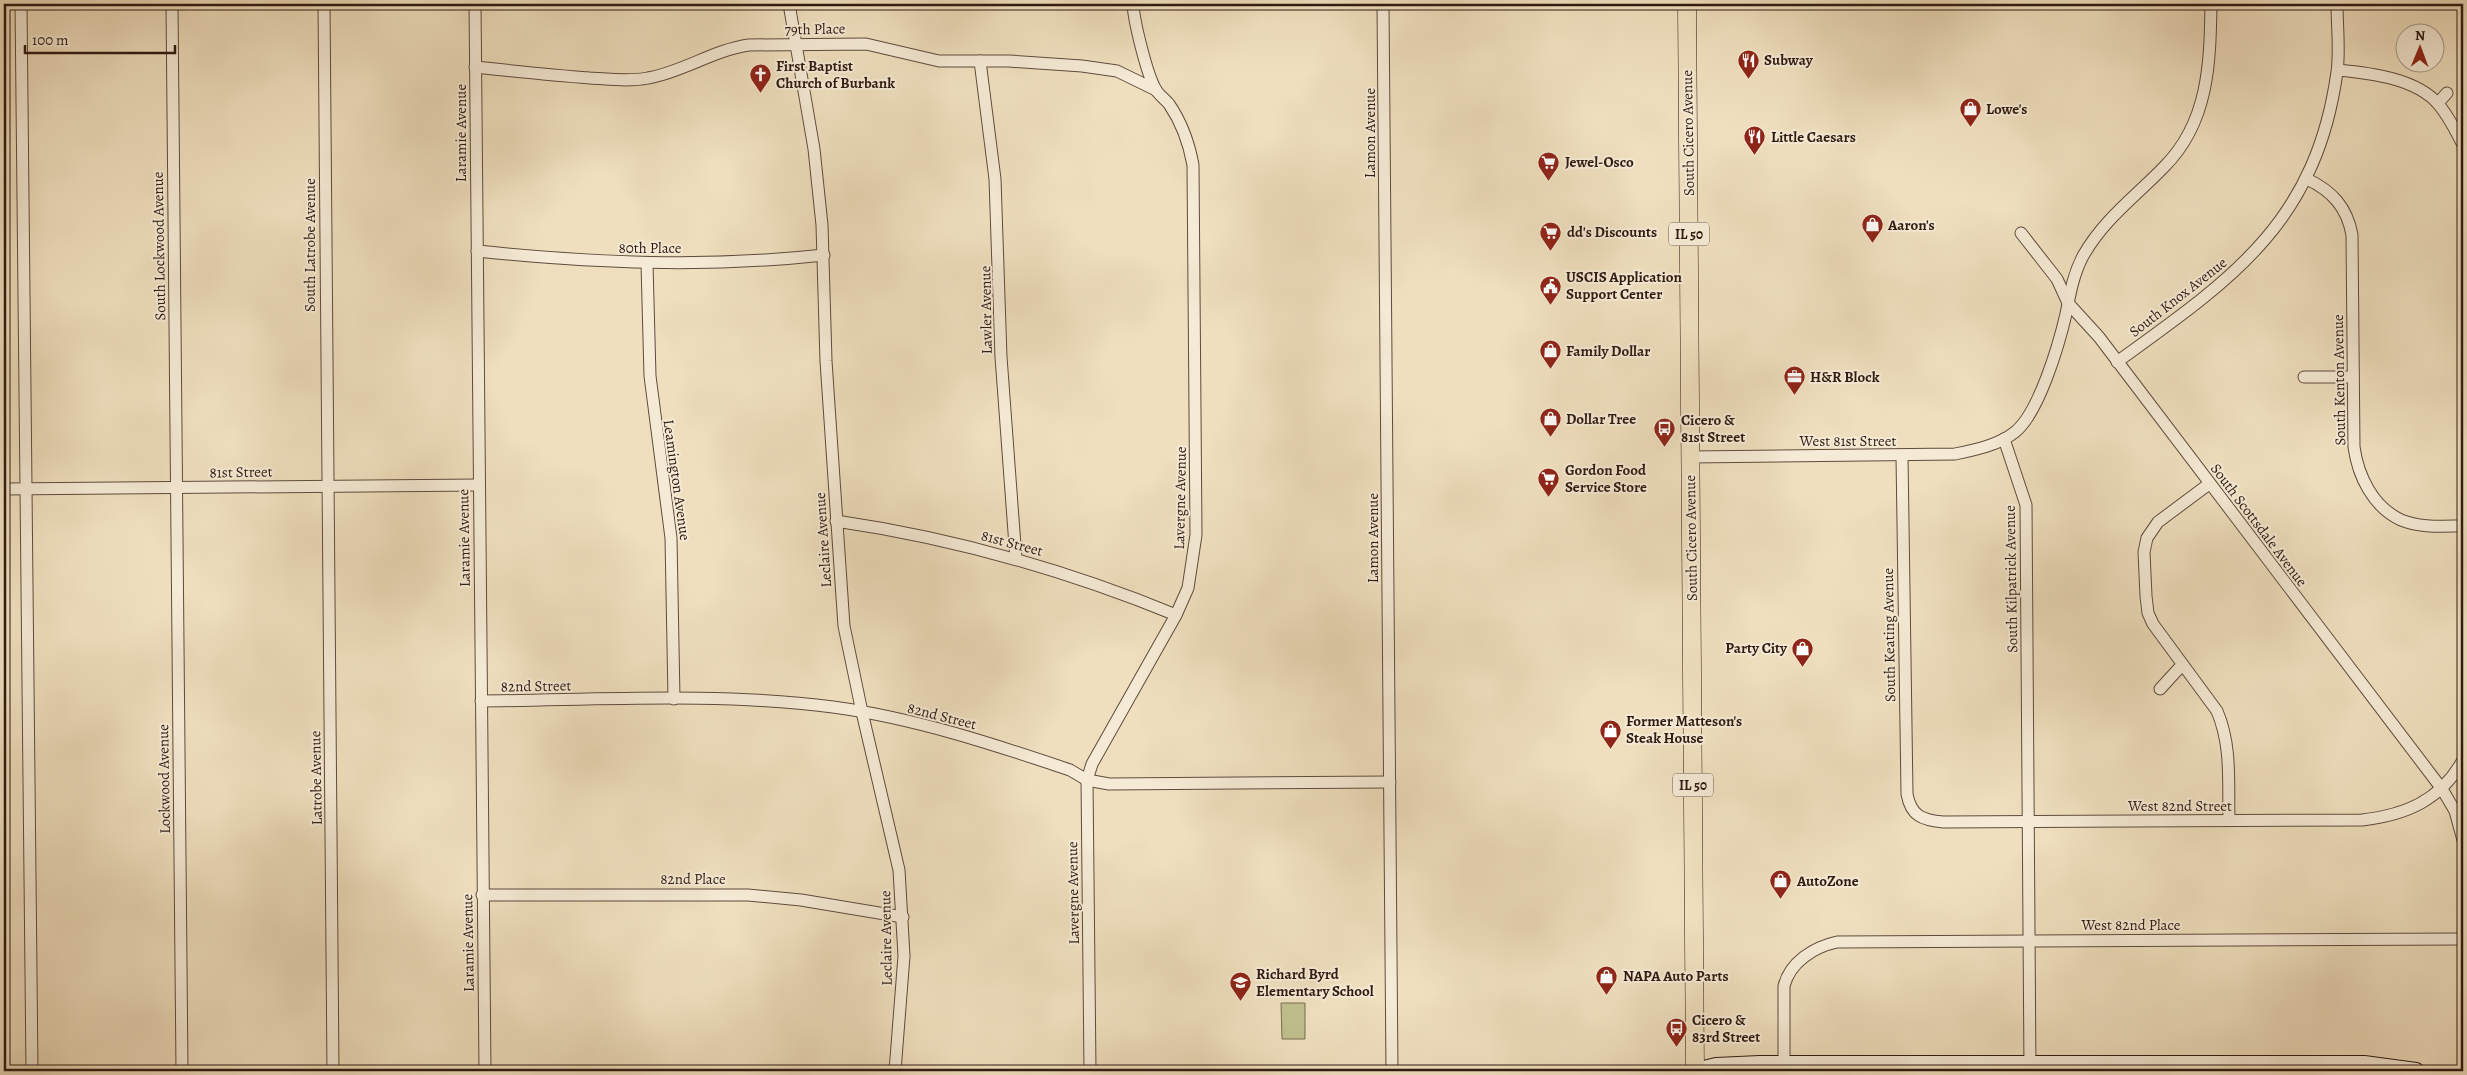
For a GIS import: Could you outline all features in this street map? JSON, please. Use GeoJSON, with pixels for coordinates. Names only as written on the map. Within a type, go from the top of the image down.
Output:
{"type":"FeatureCollection","features":[{"type":"Feature","properties":{"kind":"main road","name":"South Cicero Avenue"},"geometry":{"type":"LineString","coordinates":[[1687,4],[1696,1071]]}},
{"type":"Feature","properties":{"kind":"street"},"geometry":{"type":"LineString","coordinates":[[21,4],[32,1071]]}},
{"type":"Feature","properties":{"kind":"street","name":"South Lockwood Avenue"},"geometry":{"type":"LineString","coordinates":[[172,4],[177,487]]}},
{"type":"Feature","properties":{"kind":"street","name":"South Latrobe Avenue"},"geometry":{"type":"LineString","coordinates":[[324,4],[327,485]]}},
{"type":"Feature","properties":{"kind":"street","name":"Laramie Avenue"},"geometry":{"type":"LineString","coordinates":[[475,4],[485,1071]]}},
{"type":"Feature","properties":{"kind":"street","name":"Leclaire Avenue"},"geometry":{"type":"LineString","coordinates":[[789,4],[814,150],[824,255],[826,361],[844,626],[899,870],[904,956],[894,1071]]}},
{"type":"Feature","properties":{"kind":"street","name":"Lavergne Avenue"},"geometry":{"type":"LineString","coordinates":[[1090,1071],[1086,780],[1092,764],[1176,615],[1188,588],[1196,535],[1193,165],[1189,144],[1181,124],[1169,104],[1156,90],[1138,33],[1133,4]]}},
{"type":"Feature","properties":{"kind":"street","name":"Lamon Avenue"},"geometry":{"type":"LineString","coordinates":[[1384,4],[1392,1071]]}},
{"type":"Feature","properties":{"kind":"street"},"geometry":{"type":"LineString","coordinates":[[2004,439],[2016,431],[2033,408],[2042,388],[2077,269],[2099,230],[2121,206],[2165,167],[2175,155],[2192,127],[2209,73],[2211,4]]}},
{"type":"Feature","properties":{"kind":"street","name":"South Knox Avenue"},"geometry":{"type":"LineString","coordinates":[[2117,362],[2216,289],[2242,266],[2266,240],[2307,179],[2327,120],[2338,70],[2337,4]]}},
{"type":"Feature","properties":{"kind":"street","name":"79th Place"},"geometry":{"type":"LineString","coordinates":[[475,67],[556,76],[640,80],[676,70],[699,59],[730,48],[749,45],[866,44],[930,60],[1039,63],[1102,68],[1130,76],[1156,90]]}},
{"type":"Feature","properties":{"kind":"street","name":"Lawler Avenue"},"geometry":{"type":"LineString","coordinates":[[980,61],[995,179],[1002,358],[1016,559]]}},
{"type":"Feature","properties":{"kind":"street"},"geometry":{"type":"LineString","coordinates":[[2338,70],[2370,73],[2394,79],[2414,88],[2438,103],[2452,122],[2463,145]]}},
{"type":"Feature","properties":{"kind":"street"},"geometry":{"type":"LineString","coordinates":[[2438,103],[2447,93]]}},
{"type":"Feature","properties":{"kind":"street","name":"South Kenton Avenue"},"geometry":{"type":"LineString","coordinates":[[2307,179],[2322,187],[2336,198],[2350,222],[2352,234],[2354,447],[2361,477],[2370,492],[2388,511],[2401,520],[2425,526],[2463,526]]}},
{"type":"Feature","properties":{"kind":"street","name":"South Scottsdale Avenue"},"geometry":{"type":"LineString","coordinates":[[2021,233],[2057,279],[2068,303],[2117,362],[2442,789],[2455,811],[2463,840]]}},
{"type":"Feature","properties":{"kind":"street","name":"80th Place"},"geometry":{"type":"LineString","coordinates":[[476,251],[577,261],[647,264],[752,261],[824,255]]}},
{"type":"Feature","properties":{"kind":"street","name":"Leamington Avenue"},"geometry":{"type":"LineString","coordinates":[[647,264],[650,376],[671,538],[674,699]]}},
{"type":"Feature","properties":{"kind":"street"},"geometry":{"type":"LineString","coordinates":[[2304,377],[2353,377]]}},
{"type":"Feature","properties":{"kind":"street","name":"West 81st Street"},"geometry":{"type":"LineString","coordinates":[[1690,457],[1955,454],[1972,451],[2004,439]]}},
{"type":"Feature","properties":{"kind":"street","name":"South Kilpatrick Avenue"},"geometry":{"type":"LineString","coordinates":[[2004,439],[2026,505],[2030,1068]]}},
{"type":"Feature","properties":{"kind":"street","name":"South Keating Avenue"},"geometry":{"type":"LineString","coordinates":[[1902,456],[1906,783],[1909,804],[1913,812]]}},
{"type":"Feature","properties":{"kind":"street","name":"81st Street"},"geometry":{"type":"LineString","coordinates":[[4,489],[478,484]]}},
{"type":"Feature","properties":{"kind":"street"},"geometry":{"type":"LineString","coordinates":[[2209,484],[2158,522],[2147,538],[2144,552],[2148,613],[2153,624],[2182,666],[2217,711],[2223,726],[2228,747],[2229,820]]}},
{"type":"Feature","properties":{"kind":"street","name":"Latrobe Avenue"},"geometry":{"type":"LineString","coordinates":[[327,485],[333,1071]]}},
{"type":"Feature","properties":{"kind":"street","name":"Lockwood Avenue"},"geometry":{"type":"LineString","coordinates":[[177,487],[182,1071]]}},
{"type":"Feature","properties":{"kind":"street","name":"81st Street"},"geometry":{"type":"LineString","coordinates":[[836,521],[908,532],[1016,559],[1113,589],[1176,615]]}},
{"type":"Feature","properties":{"kind":"street"},"geometry":{"type":"LineString","coordinates":[[2160,688],[2182,666]]}},
{"type":"Feature","properties":{"kind":"street","name":"82nd Street"},"geometry":{"type":"LineString","coordinates":[[481,701],[674,699],[795,703],[862,712],[952,732],[1070,770],[1086,780],[1109,784],[1390,782]]}},
{"type":"Feature","properties":{"kind":"street","name":"West 82nd Street"},"geometry":{"type":"LineString","coordinates":[[1913,812],[1919,817],[1943,822],[2362,820],[2389,817],[2424,802],[2442,789],[2463,760]]}},
{"type":"Feature","properties":{"kind":"street","name":"82nd Place"},"geometry":{"type":"LineString","coordinates":[[482,895],[748,895],[801,900],[903,917]]}},
{"type":"Feature","properties":{"kind":"street","name":"West 82nd Place"},"geometry":{"type":"LineString","coordinates":[[1784,1068],[1784,986],[1786,976],[1804,958],[1824,945],[1837,942],[2463,939]]}},
{"type":"Feature","properties":{"kind":"street"},"geometry":{"type":"LineString","coordinates":[[1696,1071],[1721,1066],[1784,1068],[2030,1068],[2364,1064],[2416,1071]]}},
{"type":"Feature","properties":{"kind":"green space"},"geometry":{"type":"Polygon","coordinates":[[[1281,1003],[1305,1003],[1305,1039],[1282,1039],[1281,1003]]]}},
{"type":"Feature","properties":{"kind":"place","name":"Subway"},"geometry":{"type":"Point","coordinates":[1748,79]}},
{"type":"Feature","properties":{"kind":"place","name":"First Baptist Church of Burbank"},"geometry":{"type":"Point","coordinates":[760,94]}},
{"type":"Feature","properties":{"kind":"place","name":"Lowe's"},"geometry":{"type":"Point","coordinates":[1970,128]}},
{"type":"Feature","properties":{"kind":"place","name":"Little Caesars"},"geometry":{"type":"Point","coordinates":[1755,156]}},
{"type":"Feature","properties":{"kind":"place","name":"Jewel-Osco"},"geometry":{"type":"Point","coordinates":[1549,181]}},
{"type":"Feature","properties":{"kind":"place","name":"Aaron's"},"geometry":{"type":"Point","coordinates":[1872,244]}},
{"type":"Feature","properties":{"kind":"place","name":"dd's Discounts"},"geometry":{"type":"Point","coordinates":[1551,251]}},
{"type":"Feature","properties":{"kind":"place","name":"USCIS Application Support Center"},"geometry":{"type":"Point","coordinates":[1550,305]}},
{"type":"Feature","properties":{"kind":"place","name":"Family Dollar"},"geometry":{"type":"Point","coordinates":[1550,370]}},
{"type":"Feature","properties":{"kind":"place","name":"H&R Block"},"geometry":{"type":"Point","coordinates":[1794,396]}},
{"type":"Feature","properties":{"kind":"place","name":"Dollar Tree"},"geometry":{"type":"Point","coordinates":[1550,438]}},
{"type":"Feature","properties":{"kind":"place","name":"Cicero & 81st Street"},"geometry":{"type":"Point","coordinates":[1665,448]}},
{"type":"Feature","properties":{"kind":"place","name":"Gordon Food Service Store"},"geometry":{"type":"Point","coordinates":[1549,498]}},
{"type":"Feature","properties":{"kind":"place","name":"Party City"},"geometry":{"type":"Point","coordinates":[1803,667]}},
{"type":"Feature","properties":{"kind":"place","name":"Former Matteson's Steak House"},"geometry":{"type":"Point","coordinates":[1610,749]}},
{"type":"Feature","properties":{"kind":"place","name":"AutoZone"},"geometry":{"type":"Point","coordinates":[1781,900]}},
{"type":"Feature","properties":{"kind":"place","name":"NAPA Auto Parts"},"geometry":{"type":"Point","coordinates":[1607,995]}},
{"type":"Feature","properties":{"kind":"place","name":"Richard Byrd Elementary School"},"geometry":{"type":"Point","coordinates":[1240,1002]}},
{"type":"Feature","properties":{"kind":"place","name":"Cicero & 83rd Street"},"geometry":{"type":"Point","coordinates":[1676,1048]}}]}
